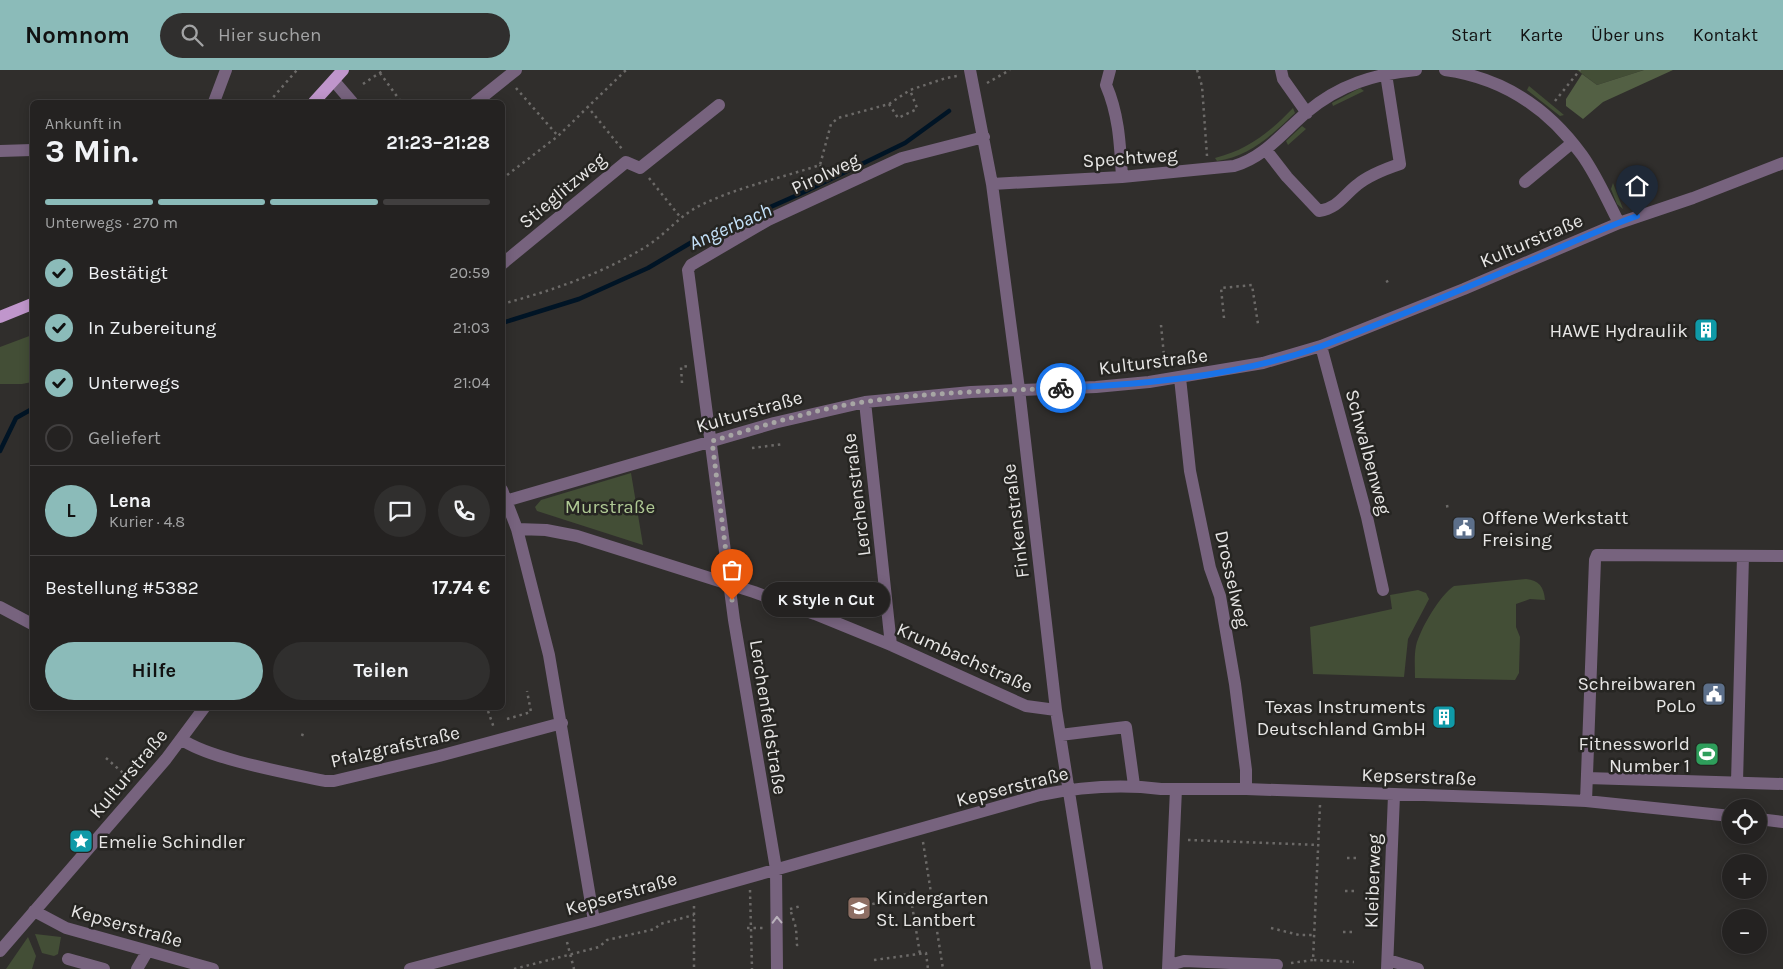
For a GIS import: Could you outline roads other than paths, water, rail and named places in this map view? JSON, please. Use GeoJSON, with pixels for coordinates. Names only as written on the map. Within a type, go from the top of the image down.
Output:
{"type":"FeatureCollection","features":[{"type":"Feature","properties":{"kind":"main road"},"geometry":{"type":"LineString","coordinates":[[316,100],[343,70]]}},
{"type":"Feature","properties":{"kind":"main road"},"geometry":{"type":"LineString","coordinates":[[0,317],[30,305]]}},
{"type":"Feature","properties":{"kind":"street"},"geometry":{"type":"LineString","coordinates":[[215,100],[226,70]]}},
{"type":"Feature","properties":{"kind":"street"},"geometry":{"type":"LineString","coordinates":[[1110,70],[1106,85],[1115,106],[1121,147],[1122,177]]}},
{"type":"Feature","properties":{"kind":"street"},"geometry":{"type":"LineString","coordinates":[[1281,70],[1283,79],[1307,112]]}},
{"type":"Feature","properties":{"kind":"street","name":"Spechtweg"},"geometry":{"type":"LineString","coordinates":[[992,184],[1208,170],[1244,163],[1266,150],[1307,112],[1343,87],[1386,74],[1416,70]]}},
{"type":"Feature","properties":{"kind":"street"},"geometry":{"type":"LineString","coordinates":[[1445,70],[1479,76],[1513,91],[1556,126],[1572,143],[1593,173],[1618,223]]}},
{"type":"Feature","properties":{"kind":"street","name":"Finkenstraße"},"geometry":{"type":"LineString","coordinates":[[966,73],[984,137],[992,184],[1019,389],[1056,710],[1097,969]]}},
{"type":"Feature","properties":{"kind":"street"},"geometry":{"type":"LineString","coordinates":[[478,100],[511,74]]}},
{"type":"Feature","properties":{"kind":"street"},"geometry":{"type":"LineString","coordinates":[[1266,150],[1287,177],[1319,211],[1332,209],[1358,184],[1385,169],[1400,164],[1386,74]]}},
{"type":"Feature","properties":{"kind":"street"},"geometry":{"type":"LineString","coordinates":[[334,81],[350,100]]}},
{"type":"Feature","properties":{"kind":"street","name":"Stieglitzweg"},"geometry":{"type":"LineString","coordinates":[[505,262],[626,162],[640,168],[719,105]]}},
{"type":"Feature","properties":{"kind":"street","name":"Pirolweg"},"geometry":{"type":"LineString","coordinates":[[691,265],[768,220],[902,158],[964,140],[984,137]]}},
{"type":"Feature","properties":{"kind":"street"},"geometry":{"type":"LineString","coordinates":[[1525,182],[1572,143]]}},
{"type":"Feature","properties":{"kind":"street"},"geometry":{"type":"LineString","coordinates":[[0,151],[30,150]]}},
{"type":"Feature","properties":{"kind":"street","name":"Kulturstraße"},"geometry":{"type":"LineString","coordinates":[[505,497],[830,408],[865,402],[1019,389],[1096,387],[1180,378],[1262,363],[1321,346],[1464,289],[1618,223],[1693,198],[1783,163]]}},
{"type":"Feature","properties":{"kind":"street","name":"Lerchenfeldstraße"},"geometry":{"type":"LineString","coordinates":[[691,265],[688,270],[712,441],[729,585],[776,869],[777,969]]}},
{"type":"Feature","properties":{"kind":"street","name":"Schwalbenweg"},"geometry":{"type":"LineString","coordinates":[[1321,346],[1384,590]]}},
{"type":"Feature","properties":{"kind":"street","name":"Drosselweg"},"geometry":{"type":"LineString","coordinates":[[1180,378],[1190,471],[1210,568],[1220,596],[1235,684],[1246,770],[1246,789]]}},
{"type":"Feature","properties":{"kind":"street","name":"Lerchenstraße"},"geometry":{"type":"LineString","coordinates":[[865,402],[891,645]]}},
{"type":"Feature","properties":{"kind":"street"},"geometry":{"type":"LineString","coordinates":[[505,502],[517,529],[549,655],[594,921]]}},
{"type":"Feature","properties":{"kind":"street","name":"Krumbachstraße"},"geometry":{"type":"LineString","coordinates":[[517,529],[546,530],[577,536],[729,585],[815,614],[891,645],[1026,706],[1056,710]]}},
{"type":"Feature","properties":{"kind":"street"},"geometry":{"type":"LineString","coordinates":[[1586,801],[1595,560],[1597,555],[1783,556]]}},
{"type":"Feature","properties":{"kind":"street"},"geometry":{"type":"LineString","coordinates":[[1737,782],[1743,556]]}},
{"type":"Feature","properties":{"kind":"street"},"geometry":{"type":"LineString","coordinates":[[0,606],[30,623]]}},
{"type":"Feature","properties":{"kind":"street","name":"Kulturstraße"},"geometry":{"type":"LineString","coordinates":[[0,951],[141,788],[203,710]]}},
{"type":"Feature","properties":{"kind":"street","name":"Pfalzgrafstraße"},"geometry":{"type":"LineString","coordinates":[[181,739],[196,748],[217,755],[325,782],[334,782],[562,723]]}},
{"type":"Feature","properties":{"kind":"street"},"geometry":{"type":"LineString","coordinates":[[1060,735],[1126,727],[1134,785]]}},
{"type":"Feature","properties":{"kind":"street"},"geometry":{"type":"LineString","coordinates":[[1587,778],[1783,784]]}},
{"type":"Feature","properties":{"kind":"street","name":"Kepserstraße"},"geometry":{"type":"LineString","coordinates":[[410,969],[594,921],[1040,795],[1068,790],[1134,785],[1176,789],[1246,789],[1586,801],[1722,815]]}},
{"type":"Feature","properties":{"kind":"street"},"geometry":{"type":"LineString","coordinates":[[1169,969],[1176,789]]}},
{"type":"Feature","properties":{"kind":"street","name":"Kleiberweg"},"geometry":{"type":"LineString","coordinates":[[1387,965],[1394,795]]}},
{"type":"Feature","properties":{"kind":"street"},"geometry":{"type":"LineString","coordinates":[[1767,820],[1783,822]]}},
{"type":"Feature","properties":{"kind":"street","name":"Kepserstraße"},"geometry":{"type":"LineString","coordinates":[[34,911],[66,928],[213,969]]}},
{"type":"Feature","properties":{"kind":"street"},"geometry":{"type":"LineString","coordinates":[[137,969],[148,952]]}},
{"type":"Feature","properties":{"kind":"street"},"geometry":{"type":"LineString","coordinates":[[68,959],[104,969]]}},
{"type":"Feature","properties":{"kind":"street"},"geometry":{"type":"LineString","coordinates":[[1169,969],[1173,964],[1184,960],[1277,965]]}},
{"type":"Feature","properties":{"kind":"street"},"geometry":{"type":"LineString","coordinates":[[1387,965],[1418,969]]}},
{"type":"Feature","properties":{"kind":"waterway","name":"Angerbach"},"geometry":{"type":"LineString","coordinates":[[505,322],[579,299],[648,268],[692,242],[802,193],[905,143],[949,111]]}},
{"type":"Feature","properties":{"kind":"waterway","name":"Angerbach"},"geometry":{"type":"LineString","coordinates":[[0,451],[16,418],[30,410]]}},
{"type":"Feature","properties":{"kind":"place","name":"HAWE Hydraulik"},"geometry":{"type":"Point","coordinates":[1706,330]}},
{"type":"Feature","properties":{"kind":"place","name":"Offene Werkstatt Freising"},"geometry":{"type":"Point","coordinates":[1464,528]}},
{"type":"Feature","properties":{"kind":"place","name":"K Style n Cut"},"geometry":{"type":"Point","coordinates":[732,600]}},
{"type":"Feature","properties":{"kind":"place","name":"Schreibwaren PoLo"},"geometry":{"type":"Point","coordinates":[1714,694]}},
{"type":"Feature","properties":{"kind":"place","name":"Texas Instruments Deutschland GmbH"},"geometry":{"type":"Point","coordinates":[1444,717]}},
{"type":"Feature","properties":{"kind":"place","name":"Fitnessworld Number 1"},"geometry":{"type":"Point","coordinates":[1707,754]}},
{"type":"Feature","properties":{"kind":"place","name":"Emelie Schindler"},"geometry":{"type":"Point","coordinates":[81,841]}},
{"type":"Feature","properties":{"kind":"place","name":"Kindergarten St. Lantbert"},"geometry":{"type":"Point","coordinates":[859,908]}},
{"type":"Feature","properties":{"kind":"park label","name":"Murstraße"},"geometry":{"type":"Point","coordinates":[610,506]}}]}
